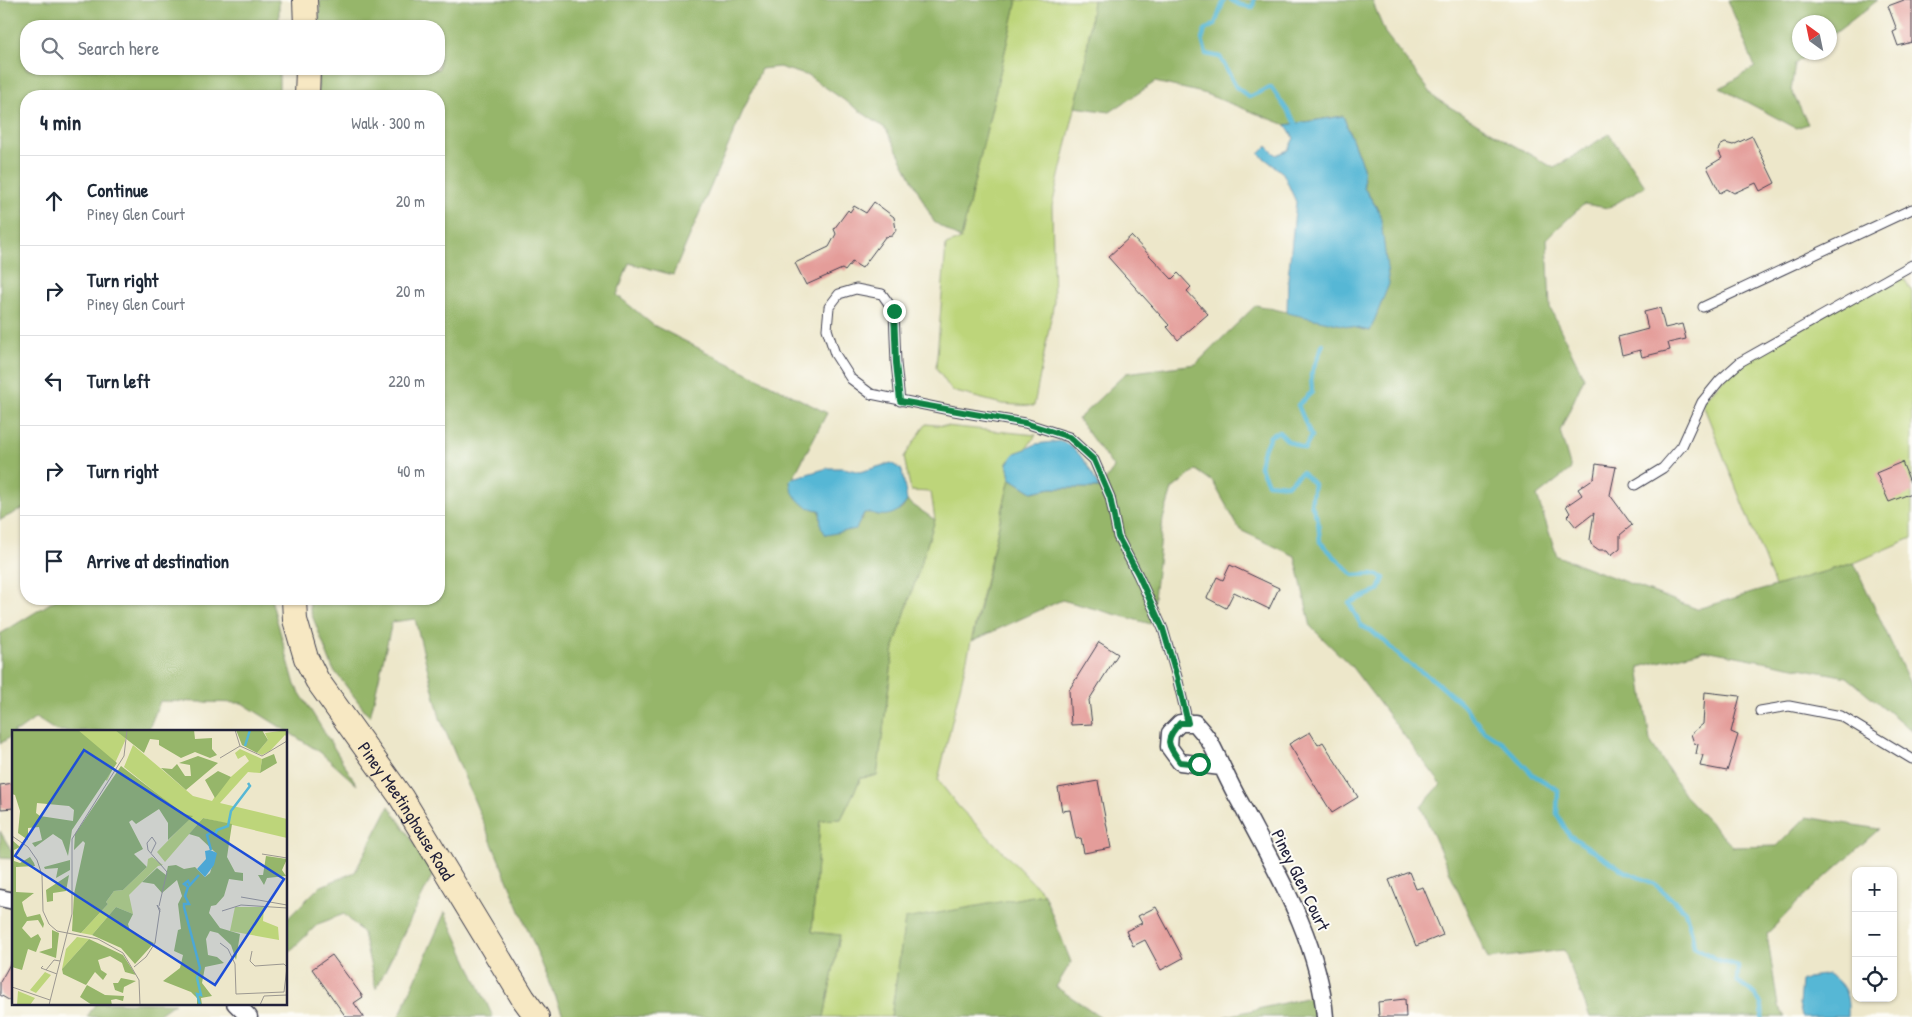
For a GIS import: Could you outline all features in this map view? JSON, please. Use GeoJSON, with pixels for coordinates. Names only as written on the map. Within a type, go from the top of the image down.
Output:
{"type":"FeatureCollection","features":[{"type":"Feature","properties":{"kind":"main road"},"geometry":{"type":"LineString","coordinates":[[305,0],[306,20]]}},
{"type":"Feature","properties":{"kind":"main road"},"geometry":{"type":"LineString","coordinates":[[307,90],[308,75]]}},
{"type":"Feature","properties":{"kind":"main road","name":"Piney Meetinghouse Road"},"geometry":{"type":"LineString","coordinates":[[294,605],[295,620],[300,639],[306,658],[317,680],[401,797],[523,998],[537,1017]]}},
{"type":"Feature","properties":{"kind":"street"},"geometry":{"type":"LineString","coordinates":[[1188,723],[1180,723],[1170,733],[1169,747],[1180,762],[1221,767]]}},
{"type":"Feature","properties":{"kind":"street","name":"Piney Glen Court"},"geometry":{"type":"LineString","coordinates":[[1188,723],[1195,723],[1210,742],[1221,767],[1283,884],[1309,943],[1324,995],[1325,1017]]}},
{"type":"Feature","properties":{"kind":"street"},"geometry":{"type":"LineString","coordinates":[[236,1004],[248,1017]]}},
{"type":"Feature","properties":{"kind":"lane"},"geometry":{"type":"LineString","coordinates":[[1703,307],[1912,209]]}},
{"type":"Feature","properties":{"kind":"lane"},"geometry":{"type":"LineString","coordinates":[[1635,485],[1664,468],[1682,446],[1702,402],[1720,380],[1740,362],[1912,265]]}},
{"type":"Feature","properties":{"kind":"lane"},"geometry":{"type":"LineString","coordinates":[[900,401],[894,311],[882,294],[856,289],[839,294],[829,307],[827,329],[835,354],[850,379],[871,394],[900,401],[1025,423],[1069,437],[1094,460],[1110,497],[1118,537],[1138,574],[1163,629],[1188,723]]}},
{"type":"Feature","properties":{"kind":"lane"},"geometry":{"type":"LineString","coordinates":[[1760,711],[1789,706],[1841,716],[1912,759]]}},
{"type":"Feature","properties":{"kind":"green space"},"geometry":{"type":"Polygon","coordinates":[[[0,0],[279,0],[279,20],[20,20],[20,75],[279,75],[279,90],[20,90],[20,510],[0,520],[0,0]]]}},
{"type":"Feature","properties":{"kind":"green space"},"geometry":{"type":"Polygon","coordinates":[[[320,0],[936,0],[954,2],[959,0],[1017,0],[961,239],[934,222],[886,129],[809,76],[779,67],[761,69],[673,275],[629,263],[617,295],[653,325],[827,413],[790,482],[802,500],[810,507],[820,510],[820,514],[862,520],[864,512],[878,515],[902,509],[907,501],[935,520],[894,647],[877,776],[861,778],[841,819],[820,820],[812,932],[840,935],[824,1017],[564,1017],[440,718],[415,619],[392,622],[370,717],[333,669],[310,605],[445,605],[445,90],[318,90],[318,75],[445,75],[445,20],[319,20],[320,0]]]}},
{"type":"Feature","properties":{"kind":"green space"},"geometry":{"type":"Polygon","coordinates":[[[1017,0],[1093,0],[1085,66],[1052,206],[1054,302],[1034,406],[1002,404],[952,391],[936,368],[946,245],[961,239],[1017,0]]]}},
{"type":"Feature","properties":{"kind":"green space"},"geometry":{"type":"Polygon","coordinates":[[[1093,0],[1372,0],[1385,33],[1435,98],[1554,168],[1609,134],[1645,186],[1608,208],[1584,204],[1547,238],[1550,308],[1584,378],[1560,431],[1571,469],[1537,496],[1557,556],[1697,609],[1854,563],[1912,688],[1912,731],[1847,677],[1705,650],[1639,667],[1650,741],[1686,797],[1733,847],[1777,846],[1806,817],[1879,829],[1799,901],[1767,934],[1778,1006],[1785,1017],[1590,1017],[1564,950],[1488,959],[1421,807],[1441,784],[1351,666],[1311,627],[1295,556],[1240,530],[1213,482],[1196,470],[1172,489],[1163,519],[1151,624],[1062,600],[972,641],[1010,478],[1032,492],[1051,488],[1100,488],[1114,468],[1078,419],[1126,373],[1196,364],[1256,305],[1370,331],[1378,209],[1364,188],[1363,167],[1343,116],[1286,125],[1203,93],[1155,82],[1110,112],[1075,107],[1085,66],[1093,0]]]}},
{"type":"Feature","properties":{"kind":"green space"},"geometry":{"type":"Polygon","coordinates":[[[1728,0],[1878,0],[1837,32],[1837,15],[1792,15],[1792,60],[1800,60],[1795,64],[1791,90],[1808,124],[1796,128],[1720,88],[1755,67],[1728,0]]]}},
{"type":"Feature","properties":{"kind":"green space"},"geometry":{"type":"Polygon","coordinates":[[[1900,271],[1912,292],[1912,538],[1854,563],[1775,586],[1702,402],[1740,362],[1900,271]]]}},
{"type":"Feature","properties":{"kind":"green space"},"geometry":{"type":"Polygon","coordinates":[[[926,424],[1036,435],[1026,449],[1015,453],[1007,463],[1010,478],[938,780],[958,806],[1044,894],[905,920],[891,1017],[824,1017],[840,935],[812,932],[820,820],[841,819],[861,778],[877,776],[894,647],[935,520],[931,492],[911,491],[904,457],[926,424]]]}},
{"type":"Feature","properties":{"kind":"green space"},"geometry":{"type":"Polygon","coordinates":[[[47,605],[273,605],[295,685],[357,785],[320,752],[288,732],[288,730],[285,730],[242,703],[160,701],[148,730],[54,730],[36,718],[19,730],[12,730],[12,735],[0,744],[0,634],[47,605]]]}},
{"type":"Feature","properties":{"kind":"green space"},"geometry":{"type":"Polygon","coordinates":[[[389,806],[434,872],[376,989],[363,933],[344,914],[318,924],[288,953],[288,918],[319,887],[355,872],[389,806]]]}},
{"type":"Feature","properties":{"kind":"green space"},"geometry":{"type":"Polygon","coordinates":[[[0,831],[12,852],[12,859],[0,858],[0,831]]]}},
{"type":"Feature","properties":{"kind":"green space"},"geometry":{"type":"Polygon","coordinates":[[[1044,894],[1071,962],[1056,987],[1101,1017],[891,1017],[905,919],[1044,894]]]}},
{"type":"Feature","properties":{"kind":"green space"},"geometry":{"type":"Polygon","coordinates":[[[445,912],[493,1017],[399,1017],[445,912]]]}},
{"type":"Feature","properties":{"kind":"green space"},"geometry":{"type":"Polygon","coordinates":[[[1314,996],[1315,1017],[1223,1017],[1314,996]]]}},
{"type":"Feature","properties":{"kind":"green space"},"geometry":{"type":"Polygon","coordinates":[[[95,1004],[174,1004],[155,1017],[87,1017],[95,1004]]]}},
{"type":"Feature","properties":{"kind":"water"},"geometry":{"type":"Polygon","coordinates":[[[1343,116],[1363,167],[1364,188],[1380,213],[1389,284],[1370,331],[1287,313],[1288,278],[1296,202],[1283,173],[1259,154],[1267,146],[1276,155],[1288,150],[1294,138],[1286,125],[1343,116]]]}},
{"type":"Feature","properties":{"kind":"water"},"geometry":{"type":"Polygon","coordinates":[[[1062,441],[1080,455],[1099,488],[1051,488],[1032,492],[1010,478],[1007,463],[1015,453],[1036,444],[1062,441]]]}},
{"type":"Feature","properties":{"kind":"water"},"geometry":{"type":"Polygon","coordinates":[[[891,463],[902,470],[907,501],[899,510],[892,514],[864,513],[856,529],[826,535],[821,527],[820,510],[804,505],[796,497],[791,487],[790,481],[793,478],[828,468],[844,468],[860,472],[891,463]]]}},
{"type":"Feature","properties":{"kind":"water"},"geometry":{"type":"Polygon","coordinates":[[[1828,974],[1843,986],[1848,1003],[1848,1017],[1802,1017],[1799,1004],[1801,981],[1810,977],[1828,974]]]}},
{"type":"Feature","properties":{"kind":"building"},"geometry":{"type":"Polygon","coordinates":[[[1904,0],[1912,0],[1912,42],[1898,46],[1893,32],[1897,30],[1888,6],[1904,0]]]}},
{"type":"Feature","properties":{"kind":"building"},"geometry":{"type":"Polygon","coordinates":[[[1752,136],[1775,183],[1760,191],[1756,183],[1734,193],[1727,189],[1720,193],[1707,167],[1722,158],[1718,150],[1720,146],[1725,143],[1733,145],[1752,136]]]}},
{"type":"Feature","properties":{"kind":"building"},"geometry":{"type":"Polygon","coordinates":[[[874,202],[894,217],[896,230],[892,236],[885,237],[862,268],[852,262],[845,271],[842,269],[806,285],[795,263],[829,247],[836,234],[834,229],[848,210],[850,212],[854,206],[866,213],[874,202]]]}},
{"type":"Feature","properties":{"kind":"building"},"geometry":{"type":"Polygon","coordinates":[[[1131,236],[1172,279],[1178,273],[1191,287],[1187,291],[1208,314],[1178,340],[1167,327],[1169,325],[1108,257],[1131,236]]]}},
{"type":"Feature","properties":{"kind":"building"},"geometry":{"type":"Polygon","coordinates":[[[1660,308],[1665,328],[1682,324],[1686,339],[1668,343],[1670,350],[1642,357],[1640,350],[1622,355],[1618,337],[1648,329],[1644,312],[1660,308]]]}},
{"type":"Feature","properties":{"kind":"building"},"geometry":{"type":"Polygon","coordinates":[[[1902,462],[1912,487],[1912,493],[1889,502],[1876,473],[1902,462]]]}},
{"type":"Feature","properties":{"kind":"building"},"geometry":{"type":"Polygon","coordinates":[[[1596,464],[1616,467],[1610,495],[1632,525],[1620,535],[1620,548],[1611,555],[1607,550],[1599,550],[1592,545],[1590,540],[1594,513],[1576,527],[1567,516],[1570,513],[1566,506],[1582,495],[1578,489],[1594,478],[1596,464]]]}},
{"type":"Feature","properties":{"kind":"building"},"geometry":{"type":"Polygon","coordinates":[[[1230,565],[1279,588],[1269,609],[1234,592],[1226,608],[1207,598],[1217,577],[1223,580],[1230,565]]]}},
{"type":"Feature","properties":{"kind":"building"},"geometry":{"type":"Polygon","coordinates":[[[1099,642],[1118,654],[1089,700],[1092,724],[1071,725],[1069,690],[1099,642]]]}},
{"type":"Feature","properties":{"kind":"building"},"geometry":{"type":"Polygon","coordinates":[[[1705,692],[1740,696],[1731,732],[1738,735],[1727,771],[1700,766],[1703,755],[1696,754],[1698,744],[1694,743],[1691,734],[1703,724],[1705,692]]]}},
{"type":"Feature","properties":{"kind":"building"},"geometry":{"type":"Polygon","coordinates":[[[1310,732],[1318,745],[1323,742],[1358,797],[1332,813],[1289,744],[1310,732]]]}},
{"type":"Feature","properties":{"kind":"building"},"geometry":{"type":"Polygon","coordinates":[[[1098,781],[1111,848],[1084,853],[1081,838],[1076,839],[1070,810],[1062,811],[1058,788],[1098,781]]]}},
{"type":"Feature","properties":{"kind":"building"},"geometry":{"type":"Polygon","coordinates":[[[12,783],[12,808],[1,809],[0,785],[12,783]]]}},
{"type":"Feature","properties":{"kind":"building"},"geometry":{"type":"Polygon","coordinates":[[[1409,872],[1416,889],[1423,887],[1443,935],[1416,946],[1389,880],[1409,872]]]}},
{"type":"Feature","properties":{"kind":"building"},"geometry":{"type":"Polygon","coordinates":[[[1156,907],[1183,958],[1161,970],[1145,940],[1133,946],[1126,931],[1142,923],[1138,916],[1156,907]]]}},
{"type":"Feature","properties":{"kind":"building"},"geometry":{"type":"Polygon","coordinates":[[[332,955],[363,997],[354,1003],[364,1017],[346,1017],[312,969],[332,955]]]}},
{"type":"Feature","properties":{"kind":"building"},"geometry":{"type":"Polygon","coordinates":[[[12,961],[12,1002],[0,995],[0,982],[12,961]]]}},
{"type":"Feature","properties":{"kind":"building"},"geometry":{"type":"Polygon","coordinates":[[[1405,999],[1406,1017],[1379,1017],[1378,1002],[1405,999]]]}},
{"type":"Feature","properties":{"kind":"waterway"},"geometry":{"type":"LineString","coordinates":[[1224,0],[1215,24],[1205,30],[1202,39],[1206,54],[1220,57],[1236,87],[1249,97],[1271,87],[1296,123]]}},
{"type":"Feature","properties":{"kind":"waterway"},"geometry":{"type":"LineString","coordinates":[[1231,0],[1240,5],[1253,7],[1254,0]]}},
{"type":"Feature","properties":{"kind":"waterway"},"geometry":{"type":"LineString","coordinates":[[1323,344],[1311,375],[1312,392],[1298,405],[1311,436],[1305,449],[1288,441],[1279,432],[1270,436],[1262,454],[1260,467],[1268,483],[1287,485],[1302,472],[1314,484],[1311,504],[1318,520],[1320,542],[1353,575],[1373,574],[1384,578],[1379,590],[1349,603],[1361,625],[1380,637],[1404,660],[1435,681],[1463,705],[1484,731],[1503,743],[1532,774],[1558,790],[1557,814],[1569,835],[1624,871],[1655,884],[1685,911],[1694,947],[1718,960],[1738,966],[1737,981],[1759,1000],[1762,1017]]}},
{"type":"Feature","properties":{"kind":"route"},"geometry":{"type":"LineString","coordinates":[[894,311],[900,401],[1025,423],[1069,437],[1094,460],[1110,497],[1118,537],[1138,574],[1163,629],[1177,677],[1188,723],[1180,723],[1170,733],[1169,747],[1180,762],[1199,764]]}}]}
